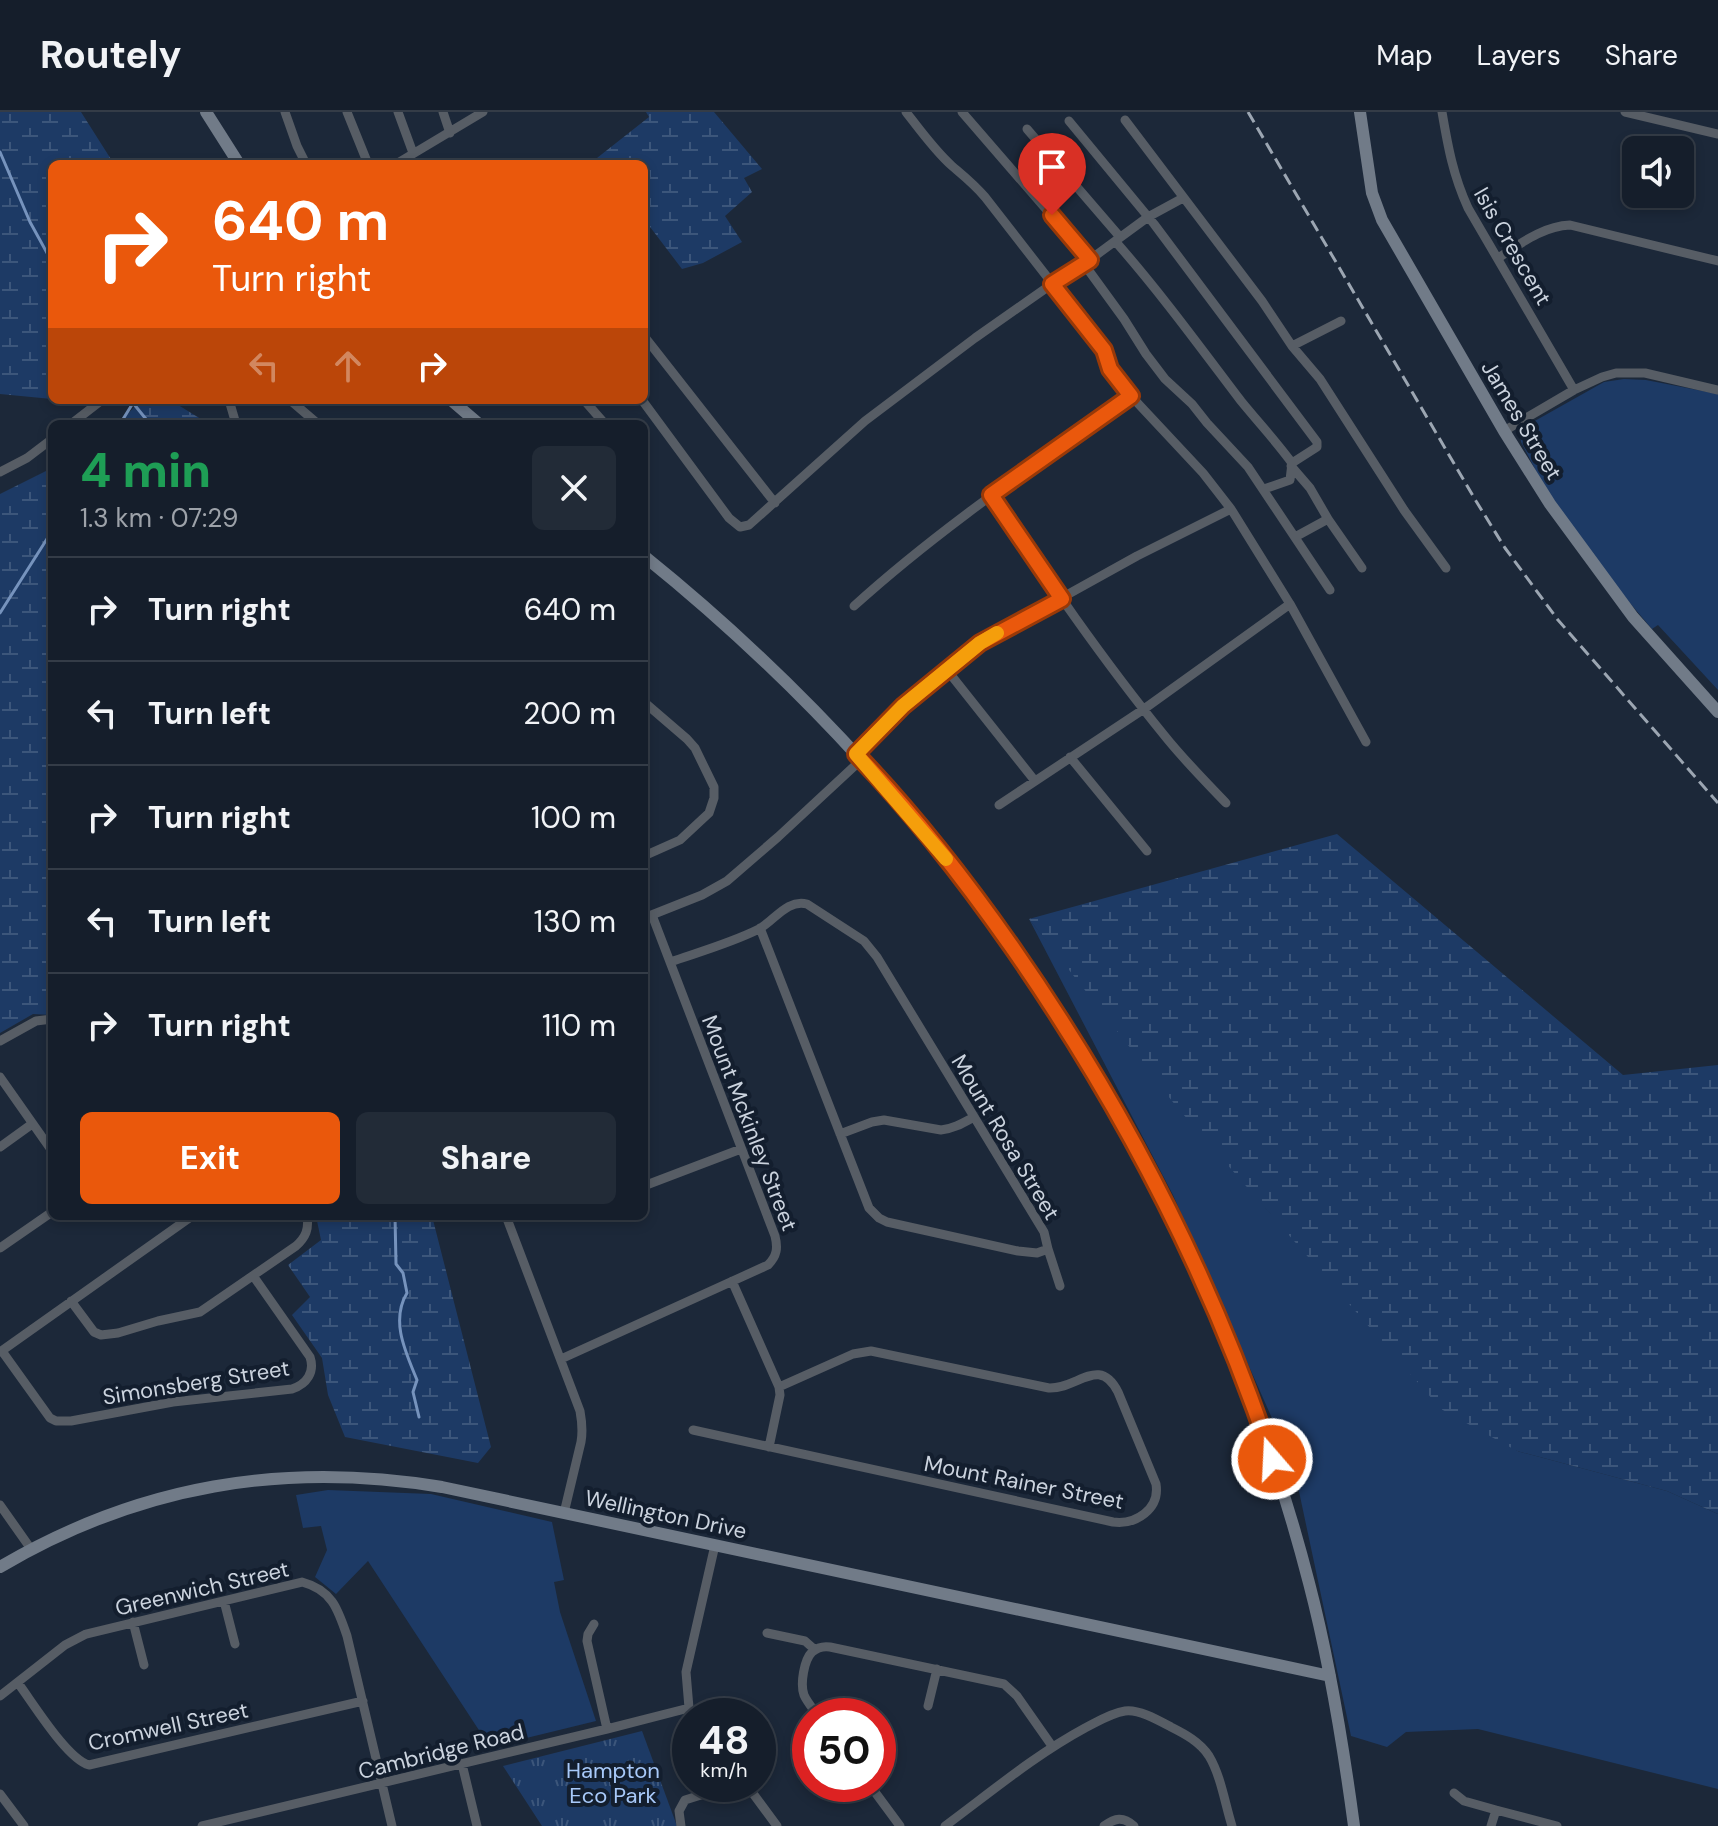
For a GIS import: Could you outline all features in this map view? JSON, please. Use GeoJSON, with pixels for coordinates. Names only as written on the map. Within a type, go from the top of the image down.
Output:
{"type":"FeatureCollection","features":[{"type":"Feature","properties":{"kind":"street"},"geometry":{"type":"LineString","coordinates":[[206,112],[236,160]]}},
{"type":"Feature","properties":{"kind":"street"},"geometry":{"type":"LineString","coordinates":[[285,112],[304,160]]}},
{"type":"Feature","properties":{"kind":"street"},"geometry":{"type":"LineString","coordinates":[[347,112],[366,160]]}},
{"type":"Feature","properties":{"kind":"street"},"geometry":{"type":"LineString","coordinates":[[398,112],[413,153]]}},
{"type":"Feature","properties":{"kind":"street"},"geometry":{"type":"LineString","coordinates":[[443,112],[450,133]]}},
{"type":"Feature","properties":{"kind":"street"},"geometry":{"type":"LineString","coordinates":[[402,160],[483,112]]}},
{"type":"Feature","properties":{"kind":"street"},"geometry":{"type":"LineString","coordinates":[[906,112],[952,166],[967,176],[985,197],[1104,350],[1110,369],[1131,396],[1203,473],[1231,509],[1290,604],[1366,742]]}},
{"type":"Feature","properties":{"kind":"street"},"geometry":{"type":"LineString","coordinates":[[962,112],[1087,262],[1165,379],[1192,404],[1248,467],[1330,590]]}},
{"type":"Feature","properties":{"kind":"street","name":"James Street"},"geometry":{"type":"LineString","coordinates":[[1360,112],[1372,193],[1379,213],[1504,431],[1595,568],[1633,617],[1718,712]]}},
{"type":"Feature","properties":{"kind":"street","name":"Isis Crescent"},"geometry":{"type":"LineString","coordinates":[[1442,112],[1454,175],[1468,208],[1574,390]]}},
{"type":"Feature","properties":{"kind":"street"},"geometry":{"type":"LineString","coordinates":[[1625,112],[1718,134]]}},
{"type":"Feature","properties":{"kind":"street"},"geometry":{"type":"LineString","coordinates":[[1125,120],[1262,301],[1292,346],[1320,379],[1404,510],[1446,568]]}},
{"type":"Feature","properties":{"kind":"street"},"geometry":{"type":"LineString","coordinates":[[1069,121],[1148,217],[1317,442],[1317,447],[1292,464],[1290,480],[1264,489]]}},
{"type":"Feature","properties":{"kind":"street"},"geometry":{"type":"LineString","coordinates":[[1027,129],[1118,239],[1292,464],[1362,568]]}},
{"type":"Feature","properties":{"kind":"street"},"geometry":{"type":"LineString","coordinates":[[645,404],[734,523],[740,527],[749,525],[865,421],[975,338],[1148,217],[1183,198]]}},
{"type":"Feature","properties":{"kind":"street"},"geometry":{"type":"LineString","coordinates":[[1498,258],[1544,231],[1570,225],[1718,261]]}},
{"type":"Feature","properties":{"kind":"street"},"geometry":{"type":"LineString","coordinates":[[1292,346],[1341,321]]}},
{"type":"Feature","properties":{"kind":"street"},"geometry":{"type":"LineString","coordinates":[[648,341],[775,503]]}},
{"type":"Feature","properties":{"kind":"street"},"geometry":{"type":"LineString","coordinates":[[1504,431],[1574,390],[1616,373],[1645,373],[1718,390]]}},
{"type":"Feature","properties":{"kind":"street"},"geometry":{"type":"LineString","coordinates":[[854,606],[889,574],[991,495],[1131,396]]}},
{"type":"Feature","properties":{"kind":"street"},"geometry":{"type":"LineString","coordinates":[[76,420],[97,404]]}},
{"type":"Feature","properties":{"kind":"street"},"geometry":{"type":"LineString","coordinates":[[295,404],[313,420]]}},
{"type":"Feature","properties":{"kind":"street"},"geometry":{"type":"LineString","coordinates":[[456,404],[474,420]]}},
{"type":"Feature","properties":{"kind":"street"},"geometry":{"type":"LineString","coordinates":[[588,404],[602,420]]}},
{"type":"Feature","properties":{"kind":"street"},"geometry":{"type":"LineString","coordinates":[[0,472],[27,458],[48,442]]}},
{"type":"Feature","properties":{"kind":"street"},"geometry":{"type":"LineString","coordinates":[[991,495],[1062,599],[1165,737],[1226,803]]}},
{"type":"Feature","properties":{"kind":"street"},"geometry":{"type":"LineString","coordinates":[[648,916],[702,895],[734,876],[859,757],[903,706],[980,643],[1137,556],[1231,509]]}},
{"type":"Feature","properties":{"kind":"street"},"geometry":{"type":"LineString","coordinates":[[1295,537],[1328,519]]}},
{"type":"Feature","properties":{"kind":"street"},"geometry":{"type":"LineString","coordinates":[[648,559],[777,673],[859,757],[959,875],[1040,987],[1106,1092],[1199,1271],[1262,1430],[1309,1583],[1342,1739],[1354,1826]]}},
{"type":"Feature","properties":{"kind":"street"},"geometry":{"type":"LineString","coordinates":[[999,805],[1144,709],[1290,604]]}},
{"type":"Feature","properties":{"kind":"street"},"geometry":{"type":"LineString","coordinates":[[947,670],[1035,781]]}},
{"type":"Feature","properties":{"kind":"street"},"geometry":{"type":"LineString","coordinates":[[648,705],[695,748],[714,787],[714,798],[709,813],[680,840],[648,854]]}},
{"type":"Feature","properties":{"kind":"street"},"geometry":{"type":"LineString","coordinates":[[1070,757],[1147,851]]}},
{"type":"Feature","properties":{"kind":"street","name":"Mount Rosa Street"},"geometry":{"type":"LineString","coordinates":[[670,962],[760,928],[789,906],[802,902],[864,941],[877,957],[1044,1232],[1048,1249],[1037,1253],[1018,1251],[898,1225],[879,1218],[869,1208],[760,928]]}},
{"type":"Feature","properties":{"kind":"street","name":"Mount Mckinley Street"},"geometry":{"type":"LineString","coordinates":[[561,1359],[768,1265],[777,1250],[775,1236],[670,962],[648,916]]}},
{"type":"Feature","properties":{"kind":"street"},"geometry":{"type":"LineString","coordinates":[[0,1041],[36,1021],[48,1020]]}},
{"type":"Feature","properties":{"kind":"street"},"geometry":{"type":"LineString","coordinates":[[0,1077],[48,1146]]}},
{"type":"Feature","properties":{"kind":"street"},"geometry":{"type":"LineString","coordinates":[[840,1134],[884,1120],[941,1130],[961,1125],[974,1117]]}},
{"type":"Feature","properties":{"kind":"street"},"geometry":{"type":"LineString","coordinates":[[0,1147],[32,1124]]}},
{"type":"Feature","properties":{"kind":"street"},"geometry":{"type":"LineString","coordinates":[[648,1184],[741,1149]]}},
{"type":"Feature","properties":{"kind":"street"},"geometry":{"type":"LineString","coordinates":[[0,1248],[48,1215]]}},
{"type":"Feature","properties":{"kind":"street"},"geometry":{"type":"LineString","coordinates":[[1,1351],[186,1220]]}},
{"type":"Feature","properties":{"kind":"street"},"geometry":{"type":"LineString","coordinates":[[71,1301],[94,1332],[101,1335],[200,1312],[302,1241],[307,1220]]}},
{"type":"Feature","properties":{"kind":"street"},"geometry":{"type":"LineString","coordinates":[[508,1220],[580,1411],[583,1431],[564,1513]]}},
{"type":"Feature","properties":{"kind":"street"},"geometry":{"type":"LineString","coordinates":[[1048,1249],[1060,1286]]}},
{"type":"Feature","properties":{"kind":"street","name":"Simonsberg Street"},"geometry":{"type":"LineString","coordinates":[[1,1351],[46,1413],[56,1421],[71,1421],[173,1402],[292,1389],[308,1378],[312,1365],[310,1357],[254,1277]]}},
{"type":"Feature","properties":{"kind":"street"},"geometry":{"type":"LineString","coordinates":[[732,1281],[779,1387],[769,1447]]}},
{"type":"Feature","properties":{"kind":"street","name":"Mount Rainer Street"},"geometry":{"type":"LineString","coordinates":[[693,1430],[1113,1522],[1128,1522],[1142,1516],[1156,1497],[1156,1484],[1118,1392],[1111,1379],[1104,1375],[1093,1375],[1049,1388],[871,1351],[853,1354],[779,1387]]}},
{"type":"Feature","properties":{"kind":"street","name":"Wellington Drive"},"geometry":{"type":"LineString","coordinates":[[0,1567],[86,1523],[151,1500],[204,1488],[268,1478],[319,1476],[396,1480],[442,1487],[1330,1676]]}},
{"type":"Feature","properties":{"kind":"street"},"geometry":{"type":"LineString","coordinates":[[0,1505],[31,1549]]}},
{"type":"Feature","properties":{"kind":"street"},"geometry":{"type":"LineString","coordinates":[[690,1698],[686,1672],[715,1545]]}},
{"type":"Feature","properties":{"kind":"street","name":"Greenwich Street"},"geometry":{"type":"LineString","coordinates":[[0,1696],[76,1638],[302,1582],[317,1586],[330,1598],[343,1625],[392,1826]]}},
{"type":"Feature","properties":{"kind":"street"},"geometry":{"type":"LineString","coordinates":[[224,1601],[235,1644]]}},
{"type":"Feature","properties":{"kind":"street"},"geometry":{"type":"LineString","coordinates":[[133,1622],[144,1665]]}},
{"type":"Feature","properties":{"kind":"street"},"geometry":{"type":"LineString","coordinates":[[594,1624],[587,1641],[607,1729]]}},
{"type":"Feature","properties":{"kind":"street"},"geometry":{"type":"LineString","coordinates":[[767,1633],[805,1641],[814,1649]]}},
{"type":"Feature","properties":{"kind":"street"},"geometry":{"type":"LineString","coordinates":[[806,1698],[802,1682],[808,1658],[814,1649],[834,1647],[995,1681],[1008,1687],[1052,1746]]}},
{"type":"Feature","properties":{"kind":"street"},"geometry":{"type":"LineString","coordinates":[[928,1706],[937,1669]]}},
{"type":"Feature","properties":{"kind":"street","name":"Cromwell Street"},"geometry":{"type":"LineString","coordinates":[[18,1683],[69,1752],[89,1765],[363,1701]]}},
{"type":"Feature","properties":{"kind":"street"},"geometry":{"type":"LineString","coordinates":[[945,1826],[1052,1746],[1125,1711],[1138,1713],[1185,1733],[1199,1745],[1209,1756],[1232,1826]]}},
{"type":"Feature","properties":{"kind":"street","name":"Cambridge Road"},"geometry":{"type":"LineString","coordinates":[[202,1826],[672,1716]]}},
{"type":"Feature","properties":{"kind":"street"},"geometry":{"type":"LineString","coordinates":[[462,1764],[477,1826]]}},
{"type":"Feature","properties":{"kind":"street"},"geometry":{"type":"LineString","coordinates":[[1454,1793],[1464,1801],[1557,1826]]}},
{"type":"Feature","properties":{"kind":"street"},"geometry":{"type":"LineString","coordinates":[[1,1797],[24,1826]]}},
{"type":"Feature","properties":{"kind":"street"},"geometry":{"type":"LineString","coordinates":[[681,1826],[679,1811],[684,1802]]}},
{"type":"Feature","properties":{"kind":"street"},"geometry":{"type":"LineString","coordinates":[[759,1802],[777,1826]]}},
{"type":"Feature","properties":{"kind":"street"},"geometry":{"type":"LineString","coordinates":[[882,1802],[900,1826]]}},
{"type":"Feature","properties":{"kind":"street"},"geometry":{"type":"LineString","coordinates":[[1491,1826],[1496,1810]]}},
{"type":"Feature","properties":{"kind":"street"},"geometry":{"type":"LineString","coordinates":[[1104,1826],[1118,1818],[1134,1826]]}},
{"type":"Feature","properties":{"kind":"green space"},"geometry":{"type":"Polygon","coordinates":[[[0,112],[81,112],[111,160],[48,160],[48,399],[0,394],[0,112]]]}},
{"type":"Feature","properties":{"kind":"green space"},"geometry":{"type":"Polygon","coordinates":[[[646,112],[714,112],[762,169],[744,178],[752,192],[725,216],[742,242],[703,263],[682,269],[648,224],[648,160],[597,158],[649,117],[646,112]]]}},
{"type":"Feature","properties":{"kind":"green space"},"geometry":{"type":"Polygon","coordinates":[[[1646,380],[1718,394],[1718,690],[1658,625],[1652,629],[1618,589],[1556,504],[1521,442],[1520,434],[1524,427],[1604,382],[1646,380]]]}},
{"type":"Feature","properties":{"kind":"green space"},"geometry":{"type":"Polygon","coordinates":[[[137,404],[176,404],[202,420],[122,420],[137,404]]]}},
{"type":"Feature","properties":{"kind":"green space"},"geometry":{"type":"Polygon","coordinates":[[[48,470],[48,1015],[33,1014],[0,1033],[0,494],[48,470]]]}},
{"type":"Feature","properties":{"kind":"green space"},"geometry":{"type":"Polygon","coordinates":[[[1337,834],[1623,1075],[1718,1065],[1718,1514],[1667,1491],[1517,1451],[1441,1409],[1176,1106],[1029,919],[1337,834]]]}},
{"type":"Feature","properties":{"kind":"green space"},"geometry":{"type":"Polygon","coordinates":[[[1029,919],[1270,1213],[1517,1451],[1667,1491],[1718,1514],[1718,1789],[1478,1729],[1406,1732],[1387,1747],[1351,1736],[1294,1468],[1173,1195],[1029,919]]]}},
{"type":"Feature","properties":{"kind":"green space"},"geometry":{"type":"Polygon","coordinates":[[[317,1220],[394,1220],[395,1226],[397,1220],[433,1220],[491,1447],[478,1463],[345,1437],[328,1395],[322,1358],[292,1315],[310,1297],[288,1265],[321,1240],[317,1220]]]}},
{"type":"Feature","properties":{"kind":"green space"},"geometry":{"type":"Polygon","coordinates":[[[328,1490],[431,1494],[552,1522],[564,1580],[554,1582],[560,1612],[596,1721],[490,1747],[368,1561],[336,1594],[315,1577],[327,1550],[321,1526],[303,1528],[296,1495],[328,1490]]]}},
{"type":"Feature","properties":{"kind":"green space","name":"Hampton Eco Park"},"geometry":{"type":"Polygon","coordinates":[[[642,1731],[677,1826],[542,1826],[503,1766],[642,1731]]]}},
{"type":"Feature","properties":{"kind":"waterway"},"geometry":{"type":"LineString","coordinates":[[0,152],[30,222],[48,255]]}},
{"type":"Feature","properties":{"kind":"waterway"},"geometry":{"type":"LineString","coordinates":[[122,420],[132,404]]}},
{"type":"Feature","properties":{"kind":"waterway"},"geometry":{"type":"LineString","coordinates":[[134,404],[147,420]]}},
{"type":"Feature","properties":{"kind":"waterway"},"geometry":{"type":"LineString","coordinates":[[0,613],[48,537]]}},
{"type":"Feature","properties":{"kind":"waterway"},"geometry":{"type":"LineString","coordinates":[[395,1220],[396,1264],[403,1273],[407,1293],[402,1304],[400,1326],[417,1380],[413,1392],[419,1417]]}},
{"type":"Feature","properties":{"kind":"railway"},"geometry":{"type":"LineString","coordinates":[[1248,112],[1505,548],[1558,620],[1718,803]]}},
{"type":"Feature","properties":{"kind":"slow traffic"},"geometry":{"type":"LineString","coordinates":[[946,859],[856,754],[903,706],[980,643],[997,633]]}},
{"type":"Feature","properties":{"kind":"route"},"geometry":{"type":"LineString","coordinates":[[1052,215],[1090,260],[1052,284],[1104,350],[1107,365],[1131,396],[991,495],[1062,599],[980,643],[903,706],[856,754],[935,845],[986,911],[1066,1026],[1106,1092],[1199,1271],[1272,1459]]}}]}
